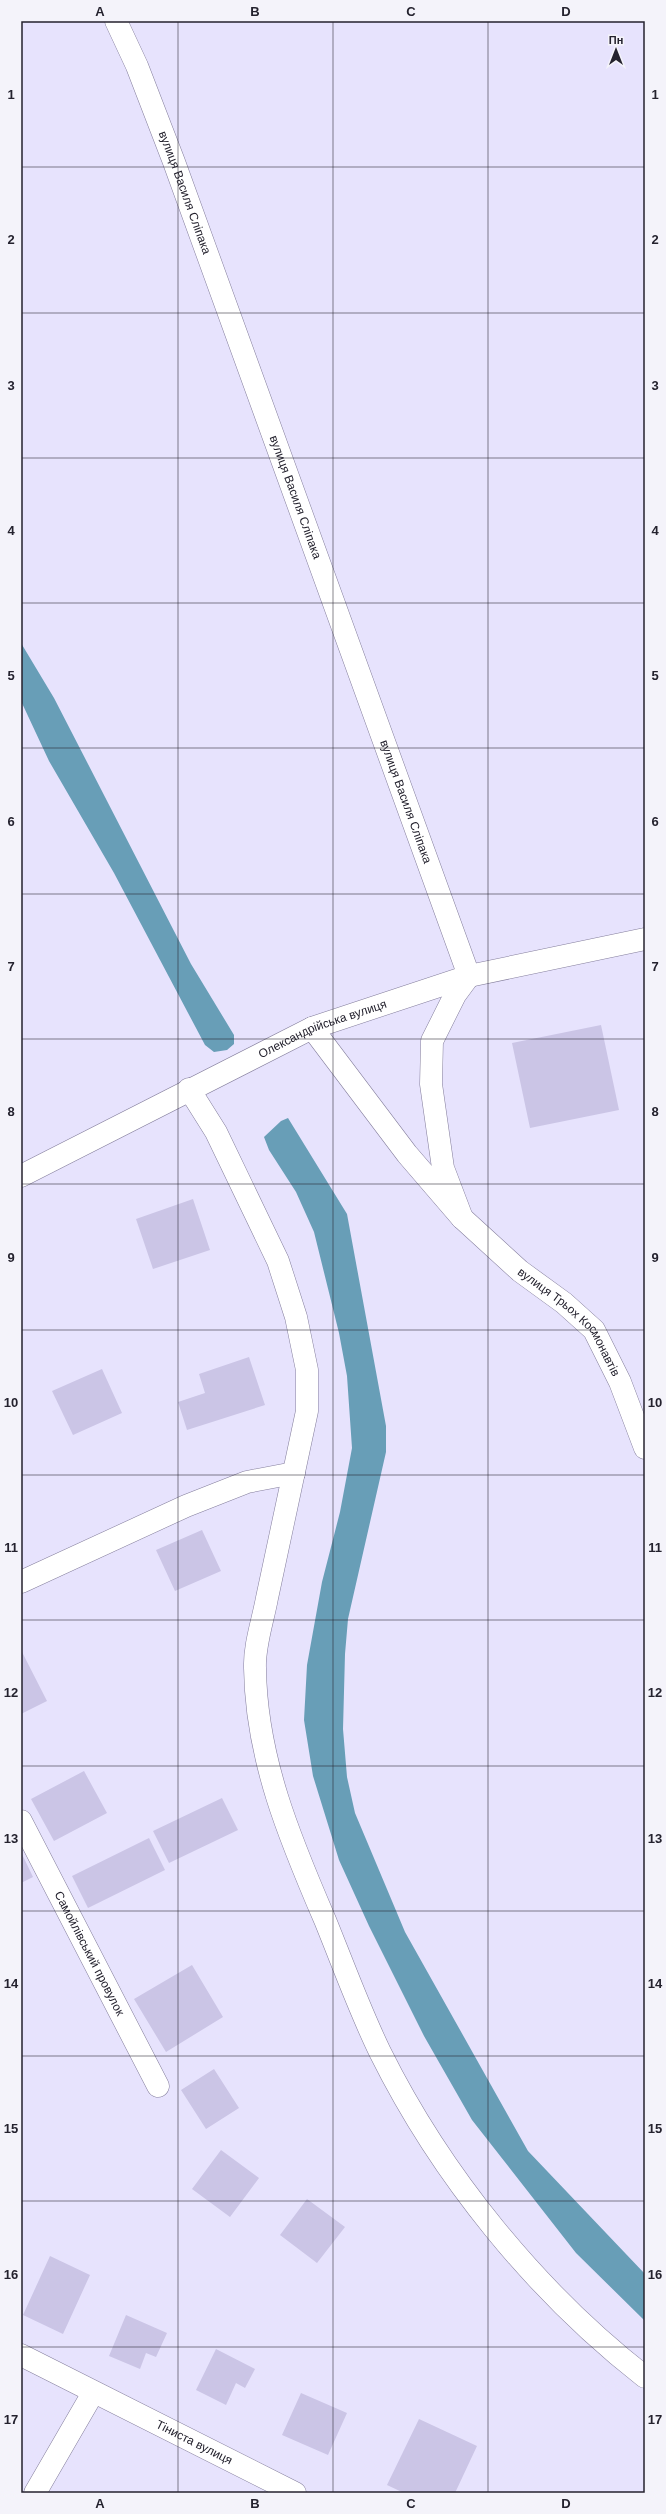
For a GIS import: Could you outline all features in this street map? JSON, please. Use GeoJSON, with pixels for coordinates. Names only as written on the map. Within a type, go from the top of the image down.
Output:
{"type":"FeatureCollection","features":[{"type":"Feature","properties":{"kind":"street","name":"вулиця Василя Сліпака"},"geometry":{"type":"LineString","coordinates":[[116,21],[137,66],[174,162],[469,976]]}},
{"type":"Feature","properties":{"kind":"street","name":"Олександрійська вулиця"},"geometry":{"type":"LineString","coordinates":[[21,1176],[312,1028],[469,976],[645,938]]}},
{"type":"Feature","properties":{"kind":"street","name":"вулиця Трьох Космонавтів"},"geometry":{"type":"LineString","coordinates":[[462,1218],[443,1168],[431,1084],[432,1041],[455,995],[469,976]]}},
{"type":"Feature","properties":{"kind":"street","name":"вулиця Трьох Космонавтів"},"geometry":{"type":"LineString","coordinates":[[312,1028],[407,1154],[462,1218],[520,1271],[564,1303],[594,1330],[620,1382],[645,1448]]}},
{"type":"Feature","properties":{"kind":"street"},"geometry":{"type":"LineString","coordinates":[[189,1090],[216,1132],[256,1212],[278,1261],[296,1317],[308,1370],[308,1411],[254,1665],[261,1740],[274,1790],[294,1848],[380,2051],[418,2121],[508,2248],[568,2308],[624,2360],[645,2377]]}},
{"type":"Feature","properties":{"kind":"street"},"geometry":{"type":"LineString","coordinates":[[21,1582],[247,1482],[294,1473]]}},
{"type":"Feature","properties":{"kind":"street","name":"Самойлівський провулок"},"geometry":{"type":"LineString","coordinates":[[21,1821],[158,2086]]}},
{"type":"Feature","properties":{"kind":"street","name":"Тіниста вулиця"},"geometry":{"type":"LineString","coordinates":[[21,2355],[93,2393],[295,2493]]}},
{"type":"Feature","properties":{"kind":"street"},"geometry":{"type":"LineString","coordinates":[[35,2493],[93,2393]]}},
{"type":"Feature","properties":{"kind":"water"},"geometry":{"type":"Polygon","coordinates":[[[21,643],[54,698],[191,964],[234,1035],[234,1044],[227,1050],[214,1052],[205,1045],[114,873],[49,761],[21,701],[21,643]]]}},
{"type":"Feature","properties":{"kind":"water"},"geometry":{"type":"Polygon","coordinates":[[[288,1118],[347,1214],[386,1426],[386,1452],[348,1619],[345,1654],[343,1729],[347,1777],[355,1813],[405,1932],[528,2151],[645,2274],[645,2321],[576,2253],[472,2120],[424,2036],[369,1926],[339,1860],[313,1776],[304,1720],[307,1665],[322,1582],[340,1512],[352,1448],[347,1376],[339,1333],[314,1232],[296,1192],[269,1150],[264,1137],[281,1121],[288,1118]]]}},
{"type":"Feature","properties":{"kind":"building"},"geometry":{"type":"Polygon","coordinates":[[[601,1025],[619,1110],[530,1128],[512,1043],[601,1025]]]}},
{"type":"Feature","properties":{"kind":"building"},"geometry":{"type":"Polygon","coordinates":[[[193,1199],[210,1250],[153,1269],[136,1219],[193,1199]]]}},
{"type":"Feature","properties":{"kind":"building"},"geometry":{"type":"Polygon","coordinates":[[[249,1357],[265,1405],[187,1430],[178,1402],[205,1393],[199,1374],[249,1357]]]}},
{"type":"Feature","properties":{"kind":"building"},"geometry":{"type":"Polygon","coordinates":[[[102,1369],[122,1413],[73,1435],[52,1391],[102,1369]]]}},
{"type":"Feature","properties":{"kind":"building"},"geometry":{"type":"Polygon","coordinates":[[[202,1530],[221,1571],[175,1591],[156,1550],[202,1530]]]}},
{"type":"Feature","properties":{"kind":"building"},"geometry":{"type":"Polygon","coordinates":[[[21,1650],[47,1701],[21,1714],[21,1650]]]}},
{"type":"Feature","properties":{"kind":"building"},"geometry":{"type":"Polygon","coordinates":[[[84,1771],[107,1813],[54,1841],[31,1799],[84,1771]]]}},
{"type":"Feature","properties":{"kind":"building"},"geometry":{"type":"Polygon","coordinates":[[[222,1798],[238,1830],[169,1863],[153,1831],[222,1798]]]}},
{"type":"Feature","properties":{"kind":"building"},"geometry":{"type":"Polygon","coordinates":[[[149,1838],[165,1870],[88,1908],[72,1876],[149,1838]]]}},
{"type":"Feature","properties":{"kind":"building"},"geometry":{"type":"Polygon","coordinates":[[[21,1852],[33,1877],[21,1883],[21,1852]]]}},
{"type":"Feature","properties":{"kind":"building"},"geometry":{"type":"Polygon","coordinates":[[[192,1965],[223,2017],[166,2052],[134,1999],[192,1965]]]}},
{"type":"Feature","properties":{"kind":"building"},"geometry":{"type":"Polygon","coordinates":[[[214,2069],[239,2108],[206,2129],[181,2090],[214,2069]]]}},
{"type":"Feature","properties":{"kind":"building"},"geometry":{"type":"Polygon","coordinates":[[[221,2150],[259,2178],[230,2217],[192,2189],[221,2150]]]}},
{"type":"Feature","properties":{"kind":"building"},"geometry":{"type":"Polygon","coordinates":[[[307,2199],[345,2227],[317,2263],[280,2235],[307,2199]]]}},
{"type":"Feature","properties":{"kind":"building"},"geometry":{"type":"Polygon","coordinates":[[[50,2256],[90,2275],[63,2334],[23,2315],[50,2256]]]}},
{"type":"Feature","properties":{"kind":"building"},"geometry":{"type":"Polygon","coordinates":[[[126,2315],[167,2333],[156,2357],[146,2353],[140,2369],[109,2356],[126,2315]]]}},
{"type":"Feature","properties":{"kind":"building"},"geometry":{"type":"Polygon","coordinates":[[[216,2349],[255,2369],[245,2388],[236,2383],[226,2405],[196,2390],[216,2349]]]}},
{"type":"Feature","properties":{"kind":"building"},"geometry":{"type":"Polygon","coordinates":[[[301,2393],[347,2413],[328,2455],[282,2435],[301,2393]]]}},
{"type":"Feature","properties":{"kind":"building"},"geometry":{"type":"Polygon","coordinates":[[[419,2419],[477,2446],[455,2493],[404,2493],[387,2485],[419,2419]]]}}]}
